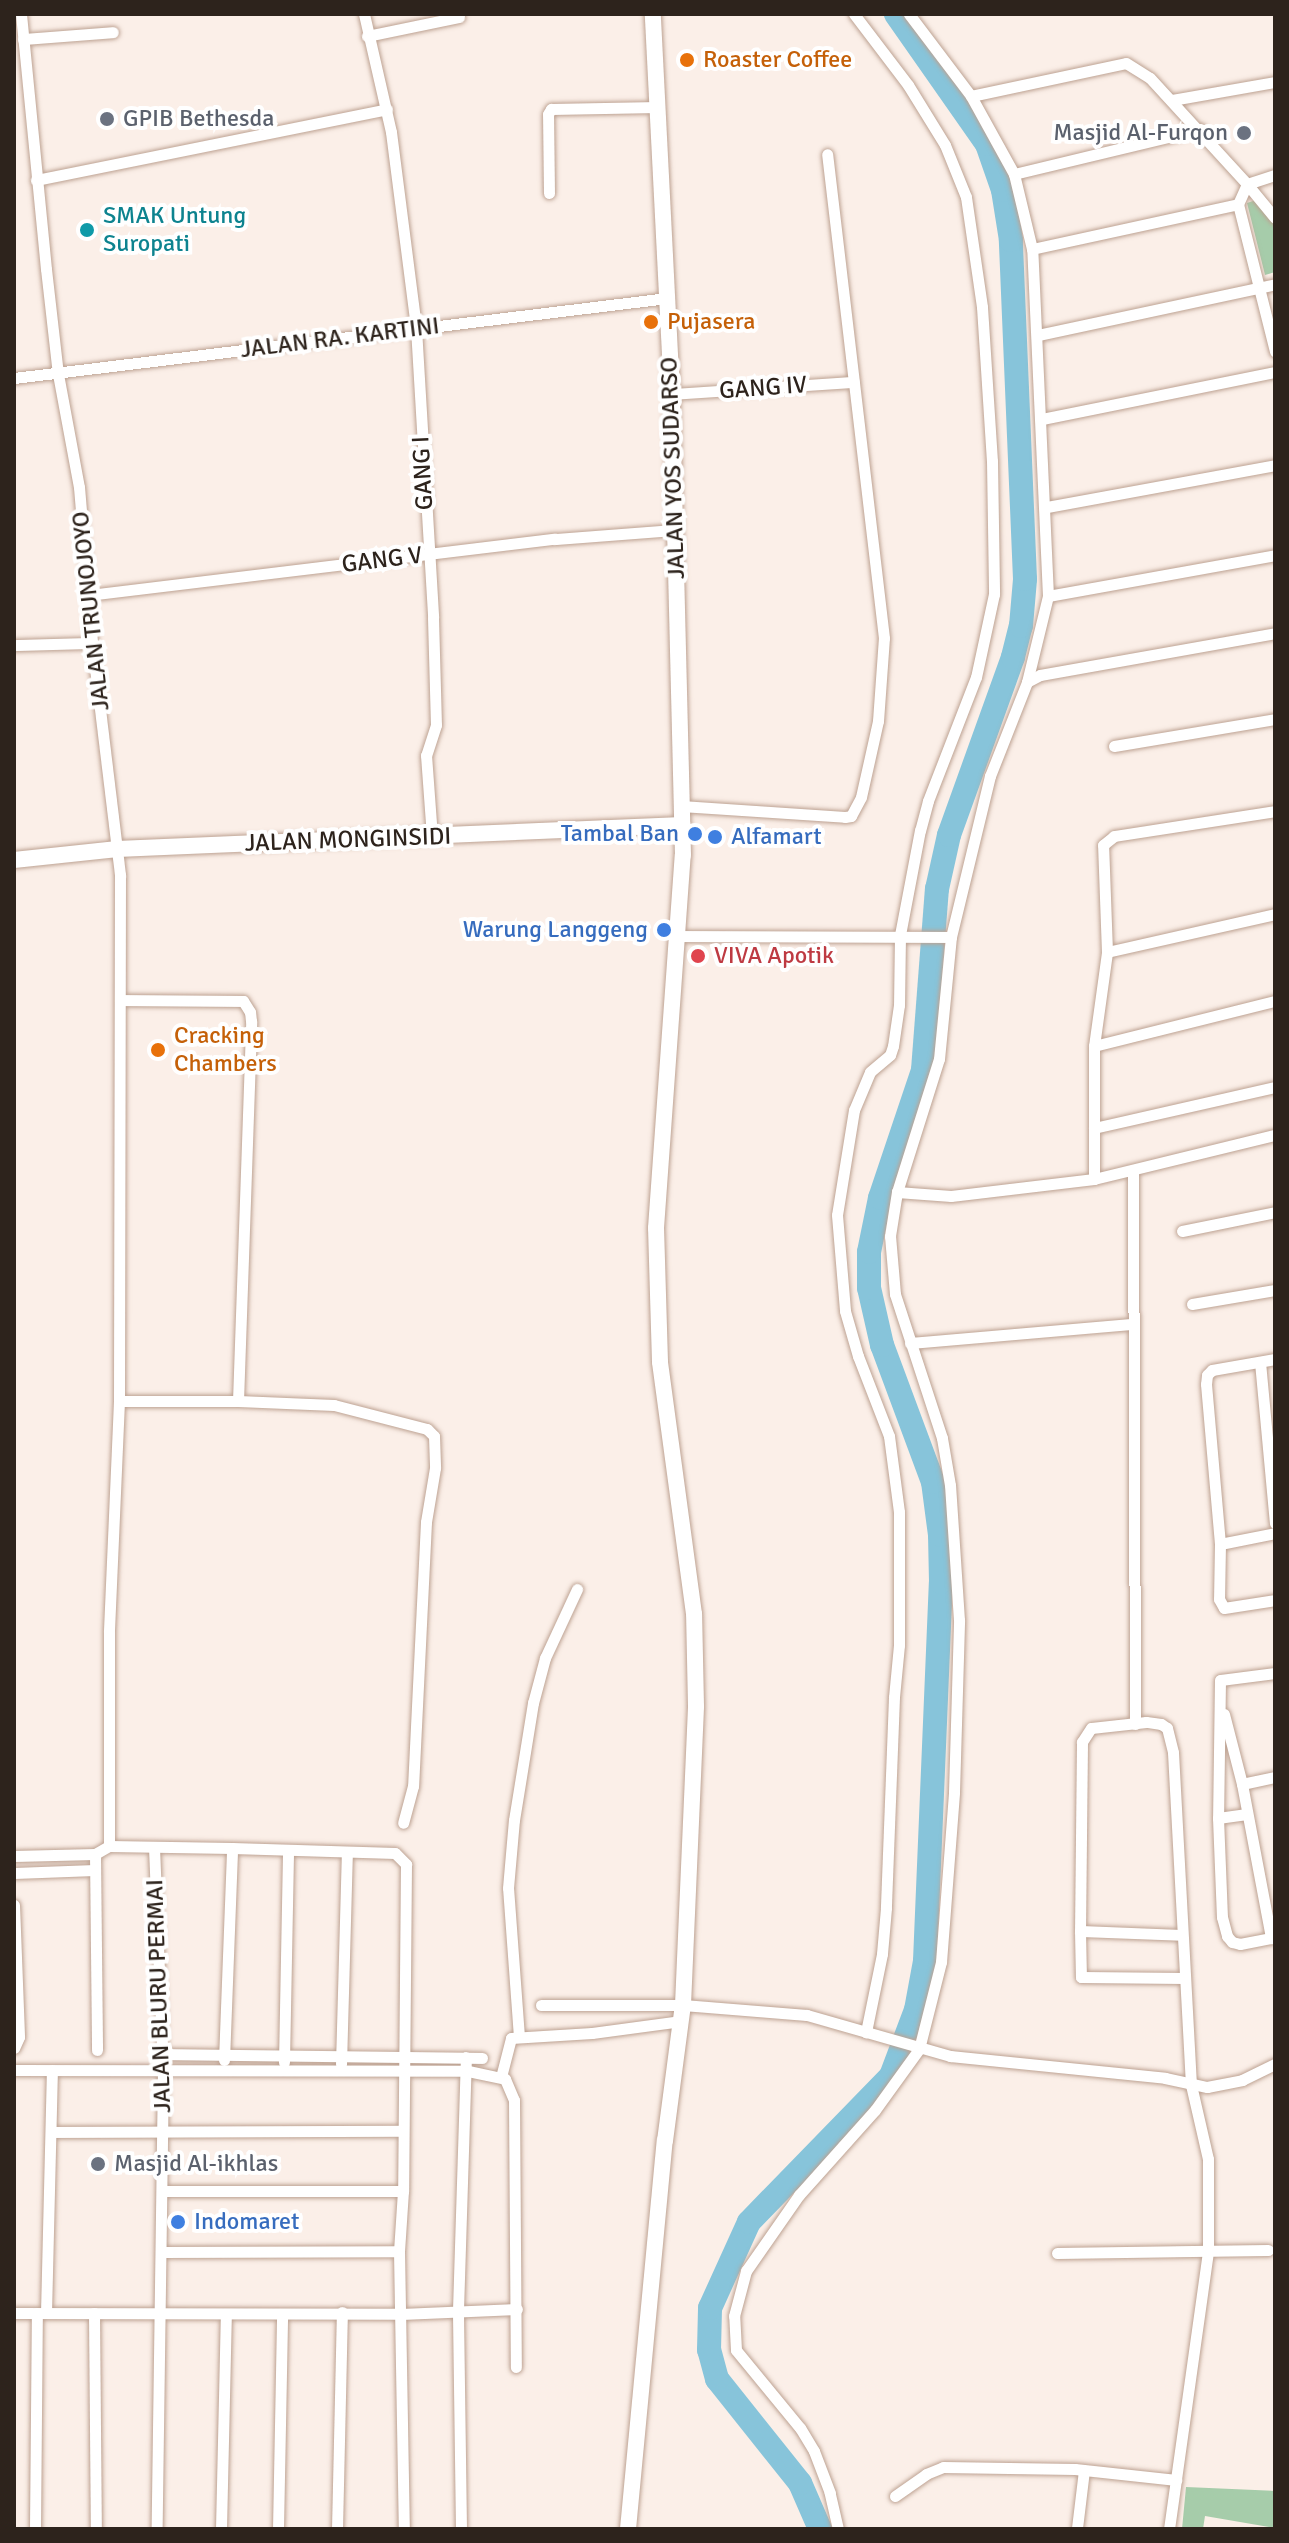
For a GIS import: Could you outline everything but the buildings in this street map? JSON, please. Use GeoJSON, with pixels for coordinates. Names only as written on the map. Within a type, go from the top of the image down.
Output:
{"type":"FeatureCollection","features":[{"type":"Feature","properties":{"kind":"street","name":"JALAN TRUNOJOYO"},"geometry":{"type":"LineString","coordinates":[[21,14],[58,374],[79,487],[92,643],[117,849],[120,1000],[119,1401],[109,1647],[109,1846]]}},
{"type":"Feature","properties":{"kind":"street","name":"GANG I"},"geometry":{"type":"LineString","coordinates":[[364,14],[387,109],[416,328],[436,725],[426,755],[432,836]]}},
{"type":"Feature","properties":{"kind":"street","name":"JALAN YOS SUDARSO"},"geometry":{"type":"LineString","coordinates":[[628,2529],[665,2141],[682,2013],[696,1706],[694,1614],[660,1362],[656,1228],[682,825],[672,394],[653,14]]}},
{"type":"Feature","properties":{"kind":"street"},"geometry":{"type":"LineString","coordinates":[[854,14],[908,85],[945,145],[966,197],[982,307],[992,461],[994,594],[976,677],[928,801],[906,935],[893,1046],[890,1055],[870,1072],[854,1110],[837,1215],[845,1311],[858,1356],[889,1436],[899,1512],[899,1645],[894,1697],[886,1908],[882,1954],[866,2032]]}},
{"type":"Feature","properties":{"kind":"street"},"geometry":{"type":"LineString","coordinates":[[838,2529],[830,2493],[814,2451],[800,2428],[736,2350],[734,2316],[746,2271],[799,2195],[875,2110],[914,2048],[941,1962],[954,1792],[959,1620],[946,1455],[910,1343],[890,1267],[891,1221],[897,1192],[939,1059],[945,937],[990,776],[1027,682],[1048,596],[1047,507],[1032,249],[1014,174],[971,96],[909,14]]}},
{"type":"Feature","properties":{"kind":"street"},"geometry":{"type":"LineString","coordinates":[[367,36],[459,17]]}},
{"type":"Feature","properties":{"kind":"street"},"geometry":{"type":"LineString","coordinates":[[23,39],[113,32]]}},
{"type":"Feature","properties":{"kind":"street"},"geometry":{"type":"LineString","coordinates":[[971,96],[1126,63],[1150,78],[1201,129],[1275,218]]}},
{"type":"Feature","properties":{"kind":"street"},"geometry":{"type":"LineString","coordinates":[[1172,100],[1275,82]]}},
{"type":"Feature","properties":{"kind":"street"},"geometry":{"type":"LineString","coordinates":[[549,193],[548,114],[551,109],[658,107]]}},
{"type":"Feature","properties":{"kind":"street"},"geometry":{"type":"LineString","coordinates":[[36,180],[387,109]]}},
{"type":"Feature","properties":{"kind":"street"},"geometry":{"type":"LineString","coordinates":[[1014,174],[1201,129]]}},
{"type":"Feature","properties":{"kind":"street"},"geometry":{"type":"LineString","coordinates":[[681,806],[845,817],[851,816],[861,797],[878,721],[884,638],[827,154]]}},
{"type":"Feature","properties":{"kind":"street"},"geometry":{"type":"LineString","coordinates":[[1275,175],[1247,184],[1238,204],[1275,351]]}},
{"type":"Feature","properties":{"kind":"street"},"geometry":{"type":"LineString","coordinates":[[1032,249],[1238,204]]}},
{"type":"Feature","properties":{"kind":"street"},"geometry":{"type":"LineString","coordinates":[[1038,335],[1275,284]]}},
{"type":"Feature","properties":{"kind":"street","name":"JALAN RA. KARTINI"},"geometry":{"type":"LineString","coordinates":[[14,378],[667,298]]}},
{"type":"Feature","properties":{"kind":"street"},"geometry":{"type":"LineString","coordinates":[[1042,419],[1275,372]]}},
{"type":"Feature","properties":{"kind":"street","name":"GANG IV"},"geometry":{"type":"LineString","coordinates":[[672,394],[854,382]]}},
{"type":"Feature","properties":{"kind":"street"},"geometry":{"type":"LineString","coordinates":[[1047,507],[1275,465]]}},
{"type":"Feature","properties":{"kind":"street","name":"GANG V"},"geometry":{"type":"LineString","coordinates":[[89,595],[555,539],[675,530]]}},
{"type":"Feature","properties":{"kind":"street"},"geometry":{"type":"LineString","coordinates":[[1048,596],[1275,555]]}},
{"type":"Feature","properties":{"kind":"street"},"geometry":{"type":"LineString","coordinates":[[1027,682],[1040,675],[1275,633]]}},
{"type":"Feature","properties":{"kind":"street"},"geometry":{"type":"LineString","coordinates":[[14,645],[92,643]]}},
{"type":"Feature","properties":{"kind":"street"},"geometry":{"type":"LineString","coordinates":[[1114,746],[1275,719]]}},
{"type":"Feature","properties":{"kind":"street"},"geometry":{"type":"LineString","coordinates":[[1094,1179],[1094,1046],[1107,952],[1102,851],[1106,840],[1114,836],[1275,811]]}},
{"type":"Feature","properties":{"kind":"street","name":"JALAN MONGINSIDI"},"geometry":{"type":"LineString","coordinates":[[14,860],[117,849],[682,825]]}},
{"type":"Feature","properties":{"kind":"street"},"geometry":{"type":"LineString","coordinates":[[1107,952],[1275,914]]}},
{"type":"Feature","properties":{"kind":"street"},"geometry":{"type":"LineString","coordinates":[[677,936],[945,937]]}},
{"type":"Feature","properties":{"kind":"street"},"geometry":{"type":"LineString","coordinates":[[120,1000],[230,999],[243,1001],[250,1012],[238,1401]]}},
{"type":"Feature","properties":{"kind":"street"},"geometry":{"type":"LineString","coordinates":[[1094,1046],[1275,1001]]}},
{"type":"Feature","properties":{"kind":"street"},"geometry":{"type":"LineString","coordinates":[[1094,1128],[1275,1087]]}},
{"type":"Feature","properties":{"kind":"street"},"geometry":{"type":"LineString","coordinates":[[897,1192],[951,1196],[1094,1179],[1133,1172],[1275,1135]]}},
{"type":"Feature","properties":{"kind":"street"},"geometry":{"type":"LineString","coordinates":[[1133,1172],[1131,1324],[1135,1724]]}},
{"type":"Feature","properties":{"kind":"street"},"geometry":{"type":"LineString","coordinates":[[1182,1231],[1275,1212]]}},
{"type":"Feature","properties":{"kind":"street"},"geometry":{"type":"LineString","coordinates":[[1192,1304],[1275,1290]]}},
{"type":"Feature","properties":{"kind":"street"},"geometry":{"type":"LineString","coordinates":[[910,1343],[1131,1324]]}},
{"type":"Feature","properties":{"kind":"street"},"geometry":{"type":"LineString","coordinates":[[1275,1359],[1212,1370],[1207,1375],[1206,1384],[1220,1544],[1221,1606],[1275,1600]]}},
{"type":"Feature","properties":{"kind":"street"},"geometry":{"type":"LineString","coordinates":[[1260,1362],[1275,1523]]}},
{"type":"Feature","properties":{"kind":"street"},"geometry":{"type":"LineString","coordinates":[[119,1401],[334,1405],[416,1425],[432,1432],[435,1468],[426,1522],[413,1786],[403,1823]]}},
{"type":"Feature","properties":{"kind":"street"},"geometry":{"type":"LineString","coordinates":[[1220,1544],[1275,1533]]}},
{"type":"Feature","properties":{"kind":"street"},"geometry":{"type":"LineString","coordinates":[[519,2037],[508,1888],[514,1820],[533,1703],[545,1658],[577,1589]]}},
{"type":"Feature","properties":{"kind":"street"},"geometry":{"type":"LineString","coordinates":[[1220,1697],[1242,1784],[1273,1938],[1240,1944],[1232,1942],[1227,1936],[1222,1917],[1218,1818],[1220,1680],[1275,1673]]}},
{"type":"Feature","properties":{"kind":"street"},"geometry":{"type":"LineString","coordinates":[[1169,2529],[1208,2252],[1208,2159],[1191,2085],[1185,1978],[1170,1738],[1167,1728],[1161,1724],[1091,1728],[1082,1742],[1081,1977],[1185,1978]]}},
{"type":"Feature","properties":{"kind":"street"},"geometry":{"type":"LineString","coordinates":[[1242,1784],[1275,1777]]}},
{"type":"Feature","properties":{"kind":"street"},"geometry":{"type":"LineString","coordinates":[[1218,1818],[1247,1814]]}},
{"type":"Feature","properties":{"kind":"street"},"geometry":{"type":"LineString","coordinates":[[14,1856],[95,1854],[109,1846],[232,1848],[395,1853],[406,1864],[403,2191],[399,2251],[404,2529]]}},
{"type":"Feature","properties":{"kind":"street","name":"JALAN BLURU PERMAI"},"geometry":{"type":"LineString","coordinates":[[154,1847],[163,2071],[157,2529]]}},
{"type":"Feature","properties":{"kind":"street"},"geometry":{"type":"LineString","coordinates":[[223,2070],[232,1848]]}},
{"type":"Feature","properties":{"kind":"street"},"geometry":{"type":"LineString","coordinates":[[283,2070],[288,1851]]}},
{"type":"Feature","properties":{"kind":"street"},"geometry":{"type":"LineString","coordinates":[[341,2072],[347,1853]]}},
{"type":"Feature","properties":{"kind":"street"},"geometry":{"type":"LineString","coordinates":[[95,1854],[97,2050]]}},
{"type":"Feature","properties":{"kind":"street"},"geometry":{"type":"LineString","coordinates":[[14,1873],[95,1870]]}},
{"type":"Feature","properties":{"kind":"street"},"geometry":{"type":"LineString","coordinates":[[14,1905],[19,2037],[14,2048]]}},
{"type":"Feature","properties":{"kind":"street"},"geometry":{"type":"LineString","coordinates":[[1080,1931],[1182,1935]]}},
{"type":"Feature","properties":{"kind":"street"},"geometry":{"type":"LineString","coordinates":[[541,2005],[682,2013],[807,2015],[914,2048],[974,2060],[1165,2078],[1191,2085],[1222,2086],[1275,2064]]}},
{"type":"Feature","properties":{"kind":"street"},"geometry":{"type":"LineString","coordinates":[[501,2077],[511,2038],[592,2033],[682,2013]]}},
{"type":"Feature","properties":{"kind":"street"},"geometry":{"type":"LineString","coordinates":[[162,2054],[482,2058]]}},
{"type":"Feature","properties":{"kind":"street"},"geometry":{"type":"LineString","coordinates":[[461,2529],[458,2310],[468,2071],[466,2057]]}},
{"type":"Feature","properties":{"kind":"street"},"geometry":{"type":"LineString","coordinates":[[14,2070],[283,2070],[404,2074],[468,2071],[501,2077],[510,2084],[514,2100],[516,2367]]}},
{"type":"Feature","properties":{"kind":"street"},"geometry":{"type":"LineString","coordinates":[[35,2529],[52,2070]]}},
{"type":"Feature","properties":{"kind":"street"},"geometry":{"type":"LineString","coordinates":[[51,2132],[403,2131]]}},
{"type":"Feature","properties":{"kind":"street"},"geometry":{"type":"LineString","coordinates":[[162,2191],[403,2191]]}},
{"type":"Feature","properties":{"kind":"street"},"geometry":{"type":"LineString","coordinates":[[1057,2253],[1268,2250]]}},
{"type":"Feature","properties":{"kind":"street"},"geometry":{"type":"LineString","coordinates":[[161,2252],[399,2251]]}},
{"type":"Feature","properties":{"kind":"street"},"geometry":{"type":"LineString","coordinates":[[14,2313],[401,2314],[517,2309]]}},
{"type":"Feature","properties":{"kind":"street"},"geometry":{"type":"LineString","coordinates":[[337,2529],[342,2312]]}},
{"type":"Feature","properties":{"kind":"street"},"geometry":{"type":"LineString","coordinates":[[94,2313],[96,2529]]}},
{"type":"Feature","properties":{"kind":"street"},"geometry":{"type":"LineString","coordinates":[[221,2529],[226,2314]]}},
{"type":"Feature","properties":{"kind":"street"},"geometry":{"type":"LineString","coordinates":[[278,2529],[282,2314]]}},
{"type":"Feature","properties":{"kind":"street"},"geometry":{"type":"LineString","coordinates":[[895,2496],[926,2474],[943,2467],[1084,2470],[1176,2480]]}},
{"type":"Feature","properties":{"kind":"street"},"geometry":{"type":"LineString","coordinates":[[1077,2528],[1084,2470]]}},
{"type":"Feature","properties":{"kind":"green space"},"geometry":{"type":"Polygon","coordinates":[[[1256,200],[1275,220],[1275,272],[1265,275],[1247,203],[1256,200]]]}},
{"type":"Feature","properties":{"kind":"green space"},"geometry":{"type":"Polygon","coordinates":[[[1186,2487],[1275,2491],[1275,2528],[1205,2516],[1203,2529],[1182,2529],[1186,2487]]]}},
{"type":"Feature","properties":{"kind":"waterway"},"geometry":{"type":"LineString","coordinates":[[820,2529],[800,2483],[717,2379],[709,2350],[710,2308],[749,2222],[891,2076],[916,2010],[925,1961],[941,1582],[940,1535],[933,1482],[882,1345],[869,1288],[869,1252],[880,1198],[923,1070],[937,889],[949,835],[1013,657],[1021,626],[1025,579],[1011,240],[1003,190],[987,144],[896,14]]}},
{"type":"Feature","properties":{"kind":"place","name":"Roaster Coffee"},"geometry":{"type":"Point","coordinates":[687,60]}},
{"type":"Feature","properties":{"kind":"place","name":"GPIB Bethesda"},"geometry":{"type":"Point","coordinates":[107,119]}},
{"type":"Feature","properties":{"kind":"place","name":"Masjid Al-Furqon"},"geometry":{"type":"Point","coordinates":[1244,133]}},
{"type":"Feature","properties":{"kind":"place","name":"SMAK Untung Suropati"},"geometry":{"type":"Point","coordinates":[87,230]}},
{"type":"Feature","properties":{"kind":"place","name":"Pujasera"},"geometry":{"type":"Point","coordinates":[651,322]}},
{"type":"Feature","properties":{"kind":"place","name":"Tambal Ban"},"geometry":{"type":"Point","coordinates":[695,834]}},
{"type":"Feature","properties":{"kind":"place","name":"Alfamart"},"geometry":{"type":"Point","coordinates":[715,837]}},
{"type":"Feature","properties":{"kind":"place","name":"Warung Langgeng"},"geometry":{"type":"Point","coordinates":[664,930]}},
{"type":"Feature","properties":{"kind":"place","name":"VIVA Apotik"},"geometry":{"type":"Point","coordinates":[698,956]}},
{"type":"Feature","properties":{"kind":"place","name":"Cracking Chambers"},"geometry":{"type":"Point","coordinates":[158,1050]}},
{"type":"Feature","properties":{"kind":"place","name":"Masjid Al-ikhlas"},"geometry":{"type":"Point","coordinates":[98,2164]}},
{"type":"Feature","properties":{"kind":"place","name":"Indomaret"},"geometry":{"type":"Point","coordinates":[178,2222]}}]}
